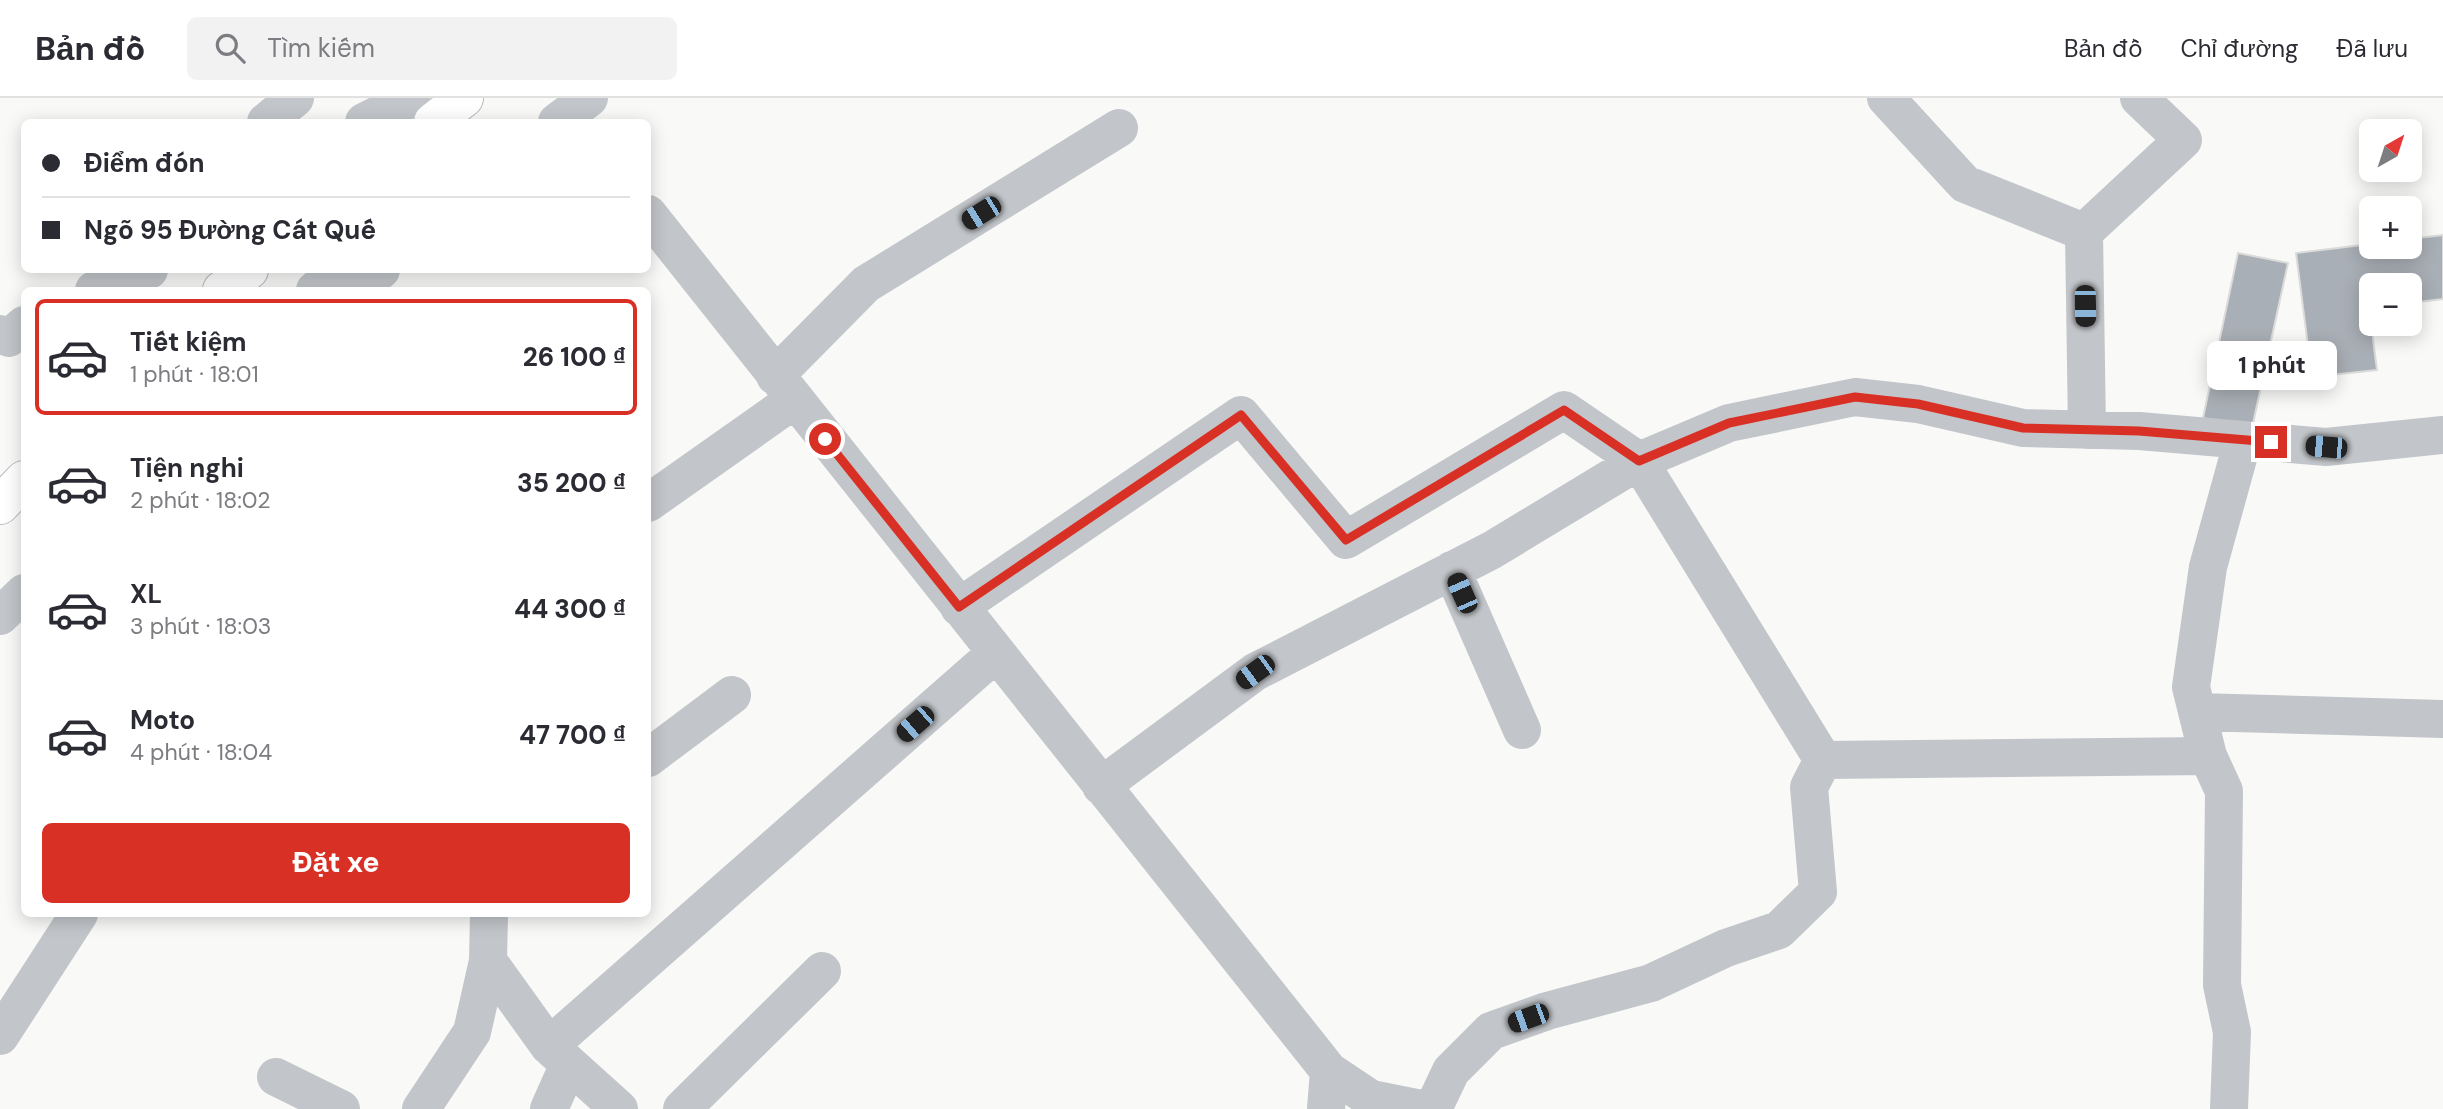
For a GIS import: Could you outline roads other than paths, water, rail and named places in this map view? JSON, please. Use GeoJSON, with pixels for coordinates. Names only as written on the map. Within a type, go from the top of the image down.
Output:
{"type":"FeatureCollection","features":[{"type":"Feature","properties":{"kind":"main road"},"geometry":{"type":"LineString","coordinates":[[437,119],[464,98]]}},
{"type":"Feature","properties":{"kind":"main road"},"geometry":{"type":"LineString","coordinates":[[226,287],[245,273]]}},
{"type":"Feature","properties":{"kind":"main road"},"geometry":{"type":"LineString","coordinates":[[0,505],[21,483]]}},
{"type":"Feature","properties":{"kind":"street"},"geometry":{"type":"LineString","coordinates":[[270,119],[295,98]]}},
{"type":"Feature","properties":{"kind":"street"},"geometry":{"type":"LineString","coordinates":[[370,119],[411,98]]}},
{"type":"Feature","properties":{"kind":"street"},"geometry":{"type":"LineString","coordinates":[[1886,98],[1965,184],[2084,232]]}},
{"type":"Feature","properties":{"kind":"street"},"geometry":{"type":"LineString","coordinates":[[2087,430],[2084,232],[2183,140],[2139,98]]}},
{"type":"Feature","properties":{"kind":"street"},"geometry":{"type":"LineString","coordinates":[[651,500],[785,388],[866,284],[1119,128]]}},
{"type":"Feature","properties":{"kind":"street"},"geometry":{"type":"LineString","coordinates":[[651,218],[1329,1071],[1371,1099],[1421,1109]]}},
{"type":"Feature","properties":{"kind":"street"},"geometry":{"type":"LineString","coordinates":[[71,287],[88,273]]}},
{"type":"Feature","properties":{"kind":"street"},"geometry":{"type":"LineString","coordinates":[[104,287],[144,273]]}},
{"type":"Feature","properties":{"kind":"street"},"geometry":{"type":"LineString","coordinates":[[320,287],[337,273]]}},
{"type":"Feature","properties":{"kind":"street"},"geometry":{"type":"LineString","coordinates":[[360,287],[378,273]]}},
{"type":"Feature","properties":{"kind":"street"},"geometry":{"type":"LineString","coordinates":[[1101,786],[1255,672],[1452,570],[1639,461],[1729,423],[1855,397],[1918,404],[2023,428],[2326,447],[2443,435]]}},
{"type":"Feature","properties":{"kind":"street"},"geometry":{"type":"LineString","coordinates":[[959,607],[1241,415],[1346,540],[1564,410],[1639,461],[1823,760]]}},
{"type":"Feature","properties":{"kind":"street"},"geometry":{"type":"LineString","coordinates":[[2229,1109],[2232,1032],[2222,985],[2224,791],[2208,756],[2191,687],[2208,567],[2243,440]]}},
{"type":"Feature","properties":{"kind":"street"},"geometry":{"type":"LineString","coordinates":[[1452,570],[1522,730]]}},
{"type":"Feature","properties":{"kind":"street"},"geometry":{"type":"LineString","coordinates":[[0,616],[21,596]]}},
{"type":"Feature","properties":{"kind":"street"},"geometry":{"type":"LineString","coordinates":[[550,1109],[559,1055],[996,653]]}},
{"type":"Feature","properties":{"kind":"street"},"geometry":{"type":"LineString","coordinates":[[651,756],[732,695]]}},
{"type":"Feature","properties":{"kind":"street"},"geometry":{"type":"LineString","coordinates":[[2197,712],[2443,719]]}},
{"type":"Feature","properties":{"kind":"street"},"geometry":{"type":"LineString","coordinates":[[1823,760],[2208,756]]}},
{"type":"Feature","properties":{"kind":"street"},"geometry":{"type":"LineString","coordinates":[[1433,1109],[1451,1071],[1491,1031],[1547,1011],[1651,983],[1726,948],[1779,930],[1818,892],[1809,788],[1823,760]]}},
{"type":"Feature","properties":{"kind":"street"},"geometry":{"type":"LineString","coordinates":[[0,1036],[77,917]]}},
{"type":"Feature","properties":{"kind":"street"},"geometry":{"type":"LineString","coordinates":[[421,1109],[472,1032],[488,961],[489,917]]}},
{"type":"Feature","properties":{"kind":"street"},"geometry":{"type":"LineString","coordinates":[[488,961],[559,1055],[619,1109]]}},
{"type":"Feature","properties":{"kind":"street"},"geometry":{"type":"LineString","coordinates":[[682,1109],[822,971]]}},
{"type":"Feature","properties":{"kind":"street"},"geometry":{"type":"LineString","coordinates":[[1326,1109],[1329,1071]]}},
{"type":"Feature","properties":{"kind":"street"},"geometry":{"type":"LineString","coordinates":[[276,1077],[341,1109]]}}]}
